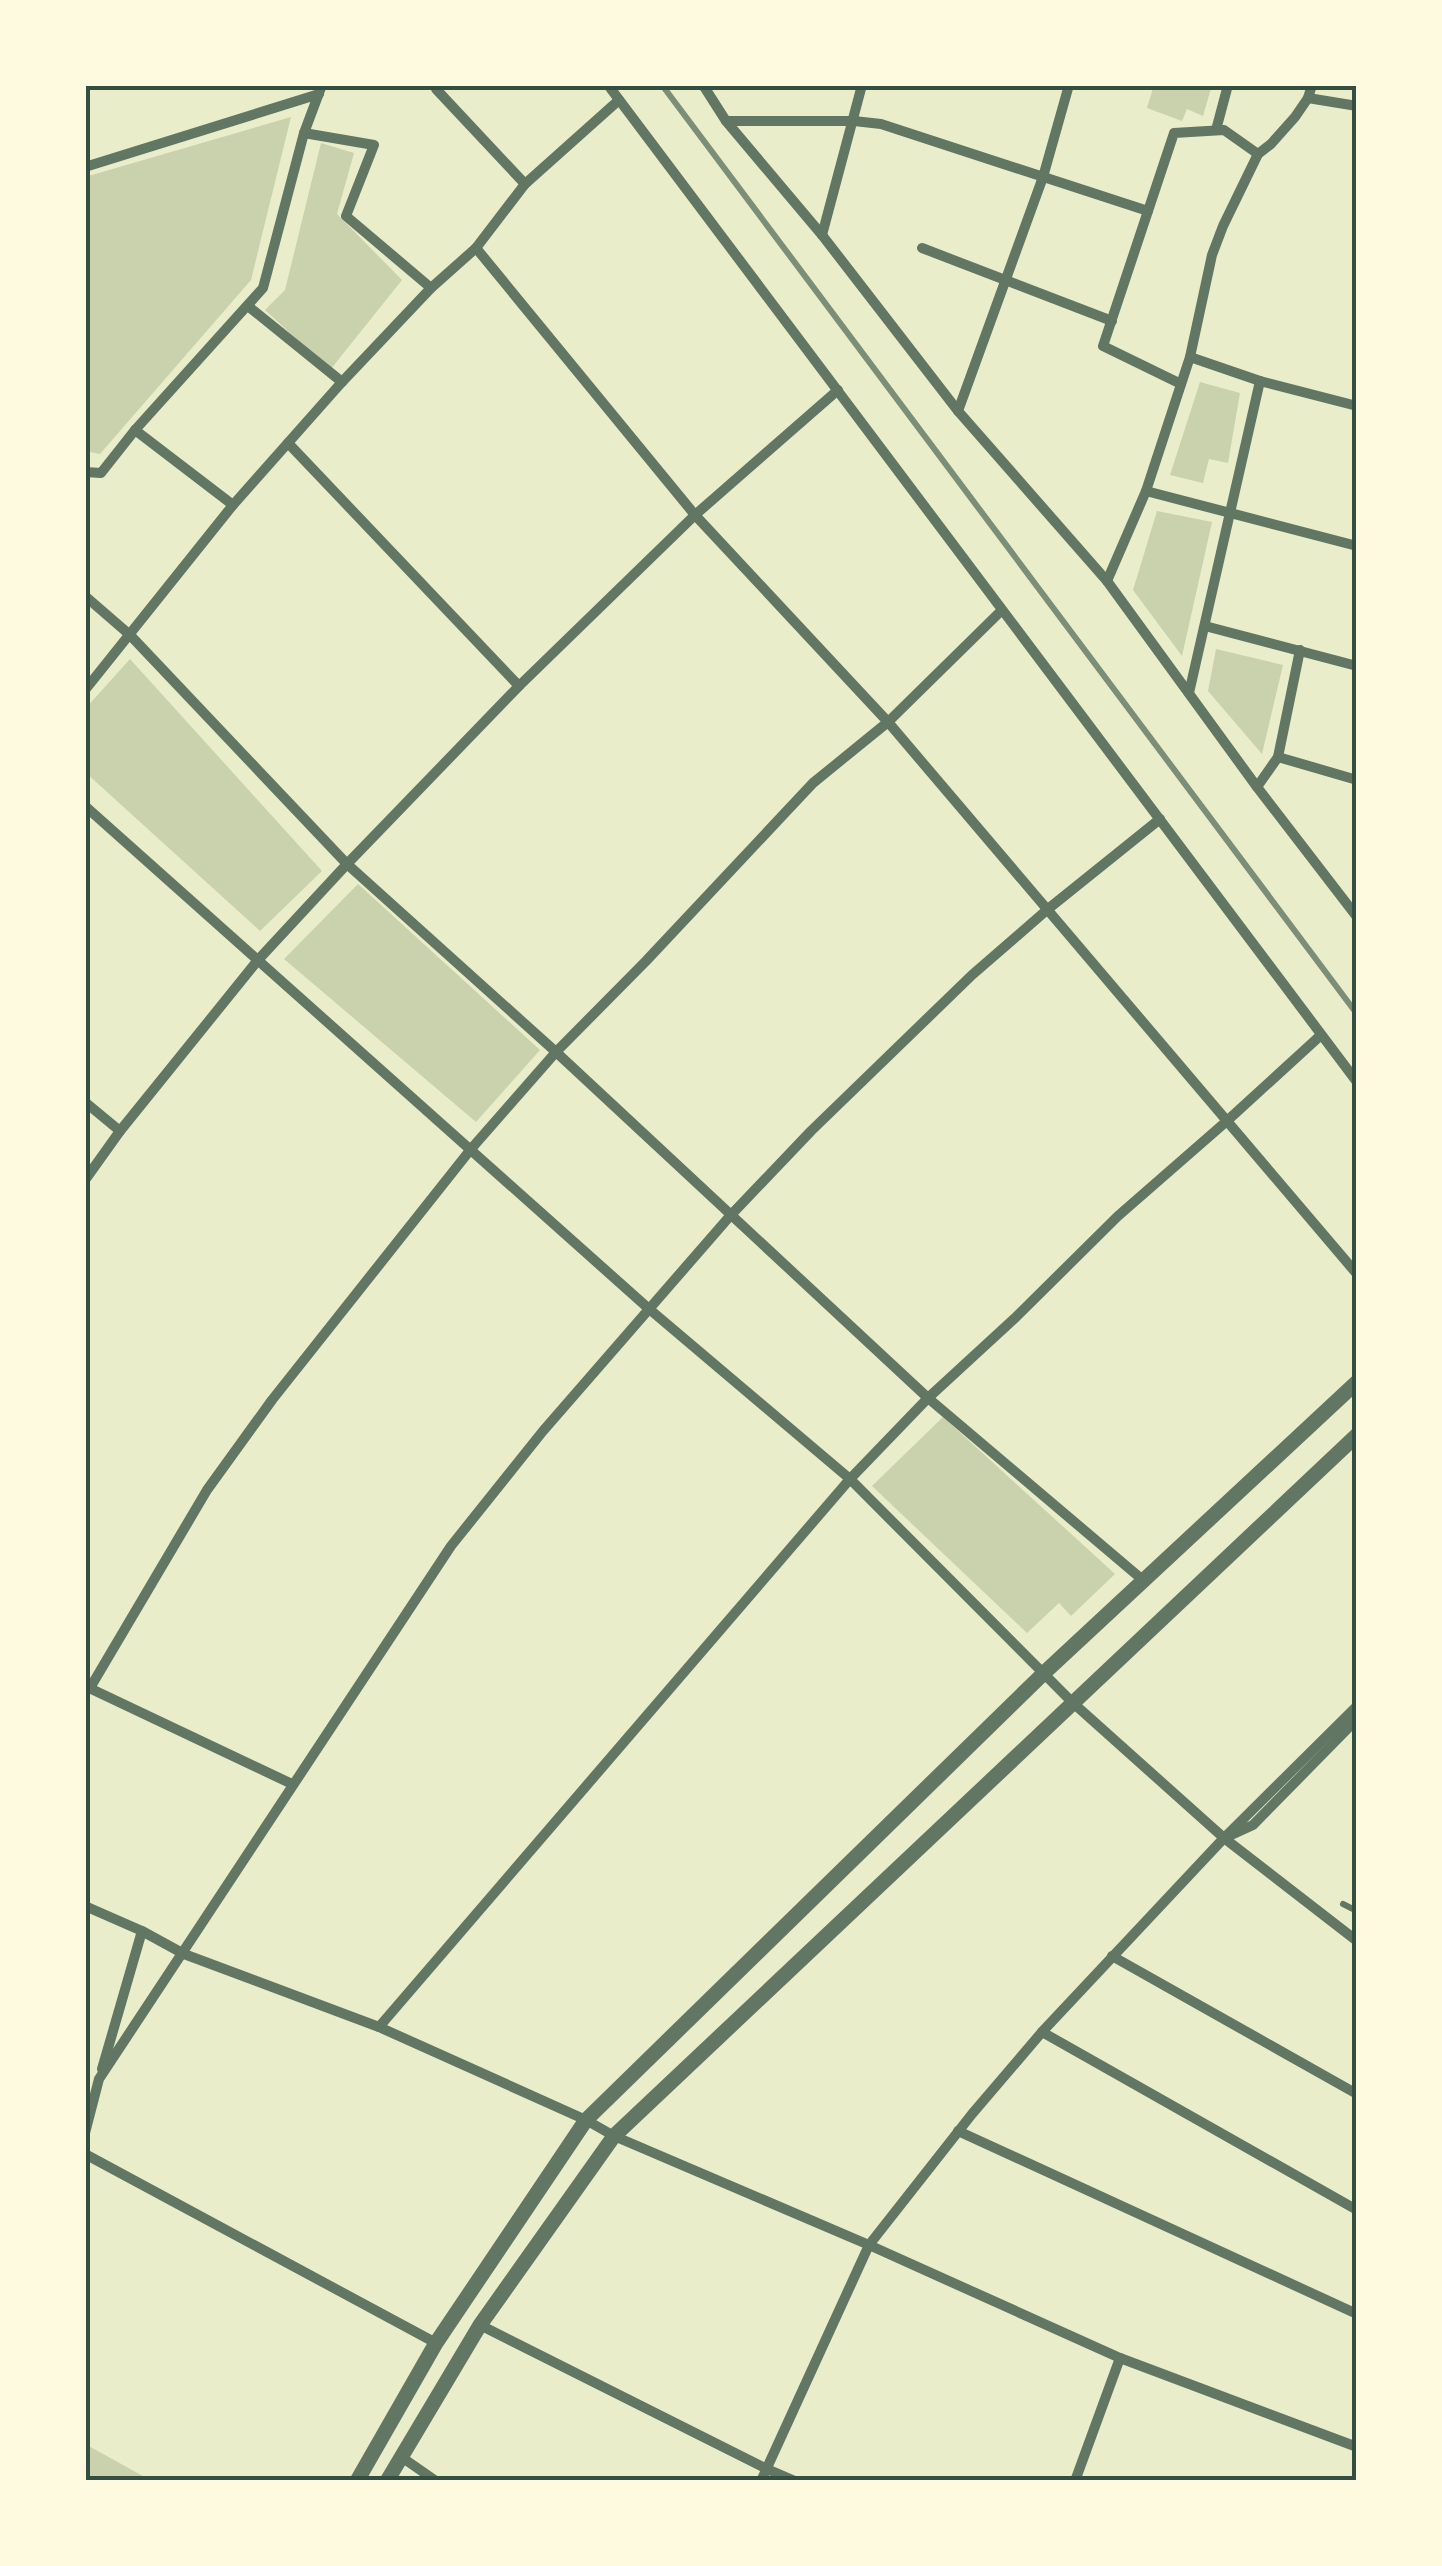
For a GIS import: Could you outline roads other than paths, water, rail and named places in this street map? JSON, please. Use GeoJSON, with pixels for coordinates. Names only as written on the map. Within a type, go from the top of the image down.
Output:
{"type":"FeatureCollection","features":[{"type":"Feature","properties":{"kind":"street"},"geometry":{"type":"LineString","coordinates":[[608,85],[1357,1082]]}},
{"type":"Feature","properties":{"kind":"street"},"geometry":{"type":"LineString","coordinates":[[703,85],[726,121],[822,235],[958,411],[1107,580],[1256,787],[1357,918]]}},
{"type":"Feature","properties":{"kind":"street"},"geometry":{"type":"LineString","coordinates":[[822,235],[862,85]]}},
{"type":"Feature","properties":{"kind":"street"},"geometry":{"type":"LineString","coordinates":[[958,411],[1043,177],[1069,85]]}},
{"type":"Feature","properties":{"kind":"street"},"geometry":{"type":"LineString","coordinates":[[1216,130],[1228,85]]}},
{"type":"Feature","properties":{"kind":"street"},"geometry":{"type":"LineString","coordinates":[[1107,580],[1146,491],[1190,357],[1212,255],[1223,226],[1258,154],[1272,144],[1308,98],[1312,85]]}},
{"type":"Feature","properties":{"kind":"street"},"geometry":{"type":"LineString","coordinates":[[436,89],[525,184]]}},
{"type":"Feature","properties":{"kind":"street"},"geometry":{"type":"LineString","coordinates":[[85,472],[102,473],[135,430],[263,288],[304,134],[320,90]]}},
{"type":"Feature","properties":{"kind":"street"},"geometry":{"type":"LineString","coordinates":[[85,167],[320,90]]}},
{"type":"Feature","properties":{"kind":"street"},"geometry":{"type":"LineString","coordinates":[[1308,98],[1357,106]]}},
{"type":"Feature","properties":{"kind":"street"},"geometry":{"type":"LineString","coordinates":[[85,690],[233,504],[342,382],[431,288],[476,248],[525,184],[619,100]]}},
{"type":"Feature","properties":{"kind":"street"},"geometry":{"type":"LineString","coordinates":[[726,121],[880,124],[1148,211]]}},
{"type":"Feature","properties":{"kind":"street"},"geometry":{"type":"LineString","coordinates":[[1181,384],[1103,346],[1174,133],[1224,130],[1258,154]]}},
{"type":"Feature","properties":{"kind":"street"},"geometry":{"type":"LineString","coordinates":[[304,134],[374,145],[346,216],[431,288]]}},
{"type":"Feature","properties":{"kind":"street"},"geometry":{"type":"LineString","coordinates":[[476,248],[696,515],[888,722],[1357,1274]]}},
{"type":"Feature","properties":{"kind":"street"},"geometry":{"type":"LineString","coordinates":[[922,248],[1112,321]]}},
{"type":"Feature","properties":{"kind":"street"},"geometry":{"type":"LineString","coordinates":[[248,306],[342,382]]}},
{"type":"Feature","properties":{"kind":"street"},"geometry":{"type":"LineString","coordinates":[[1190,357],[1260,381],[1356,405],[1357,391]]}},
{"type":"Feature","properties":{"kind":"street"},"geometry":{"type":"LineString","coordinates":[[1189,693],[1260,381]]}},
{"type":"Feature","properties":{"kind":"street"},"geometry":{"type":"LineString","coordinates":[[85,1180],[258,960],[348,864],[518,686],[696,515],[838,390]]}},
{"type":"Feature","properties":{"kind":"street"},"geometry":{"type":"LineString","coordinates":[[135,430],[233,504]]}},
{"type":"Feature","properties":{"kind":"street"},"geometry":{"type":"LineString","coordinates":[[288,443],[518,686]]}},
{"type":"Feature","properties":{"kind":"street"},"geometry":{"type":"LineString","coordinates":[[1146,491],[1357,546]]}},
{"type":"Feature","properties":{"kind":"street"},"geometry":{"type":"LineString","coordinates":[[85,596],[130,635],[348,864],[928,1398],[1144,1580]]}},
{"type":"Feature","properties":{"kind":"street"},"geometry":{"type":"LineString","coordinates":[[292,1784],[87,1687],[207,1490],[272,1400],[471,1148],[556,1052],[813,783],[888,722],[1001,611]]}},
{"type":"Feature","properties":{"kind":"street"},"geometry":{"type":"LineString","coordinates":[[1205,626],[1357,666]]}},
{"type":"Feature","properties":{"kind":"street"},"geometry":{"type":"LineString","coordinates":[[1256,787],[1278,757],[1300,650]]}},
{"type":"Feature","properties":{"kind":"street"},"geometry":{"type":"LineString","coordinates":[[1278,757],[1357,780]]}},
{"type":"Feature","properties":{"kind":"street"},"geometry":{"type":"LineString","coordinates":[[85,806],[648,1308],[850,1478],[1072,1702],[1224,1838],[1357,1941]]}},
{"type":"Feature","properties":{"kind":"street"},"geometry":{"type":"LineString","coordinates":[[99,2080],[451,1546],[543,1431],[730,1216],[811,1131],[945,1001],[1048,909],[1160,819]]}},
{"type":"Feature","properties":{"kind":"street"},"geometry":{"type":"LineString","coordinates":[[380,2026],[850,1478],[1118,1216],[1321,1035]]}},
{"type":"Feature","properties":{"kind":"street"},"geometry":{"type":"LineString","coordinates":[[85,1102],[120,1131]]}},
{"type":"Feature","properties":{"kind":"street"},"geometry":{"type":"LineString","coordinates":[[357,2481],[436,2342],[586,2120],[1044,1673],[1357,1382]]}},
{"type":"Feature","properties":{"kind":"street"},"geometry":{"type":"LineString","coordinates":[[386,2481],[480,2325],[614,2136],[1357,1436]]}},
{"type":"Feature","properties":{"kind":"street"},"geometry":{"type":"LineString","coordinates":[[761,2481],[869,2245],[1042,2032],[1224,1838],[1357,1706]]}},
{"type":"Feature","properties":{"kind":"street"},"geometry":{"type":"LineString","coordinates":[[1224,1838],[1253,1825],[1357,1718]]}},
{"type":"Feature","properties":{"kind":"street"},"geometry":{"type":"LineString","coordinates":[[85,1906],[184,1954],[380,2026],[614,2136],[1120,2358],[1357,2447]]}},
{"type":"Feature","properties":{"kind":"street"},"geometry":{"type":"LineString","coordinates":[[85,2134],[142,1931]]}},
{"type":"Feature","properties":{"kind":"street"},"geometry":{"type":"LineString","coordinates":[[1112,1956],[1357,2094]]}},
{"type":"Feature","properties":{"kind":"street"},"geometry":{"type":"LineString","coordinates":[[1042,2032],[1357,2210]]}},
{"type":"Feature","properties":{"kind":"street"},"geometry":{"type":"LineString","coordinates":[[958,2131],[1357,2314]]}},
{"type":"Feature","properties":{"kind":"street"},"geometry":{"type":"LineString","coordinates":[[85,2154],[436,2342]]}},
{"type":"Feature","properties":{"kind":"street"},"geometry":{"type":"LineString","coordinates":[[480,2325],[795,2481]]}},
{"type":"Feature","properties":{"kind":"street"},"geometry":{"type":"LineString","coordinates":[[1075,2481],[1120,2358]]}},
{"type":"Feature","properties":{"kind":"street"},"geometry":{"type":"LineString","coordinates":[[400,2456],[436,2481]]}},
{"type":"Feature","properties":{"kind":"lane"},"geometry":{"type":"LineString","coordinates":[[1342,1904],[1357,1911]]}},
{"type":"Feature","properties":{"kind":"railway"},"geometry":{"type":"LineString","coordinates":[[662,85],[1357,1014]]}}]}
